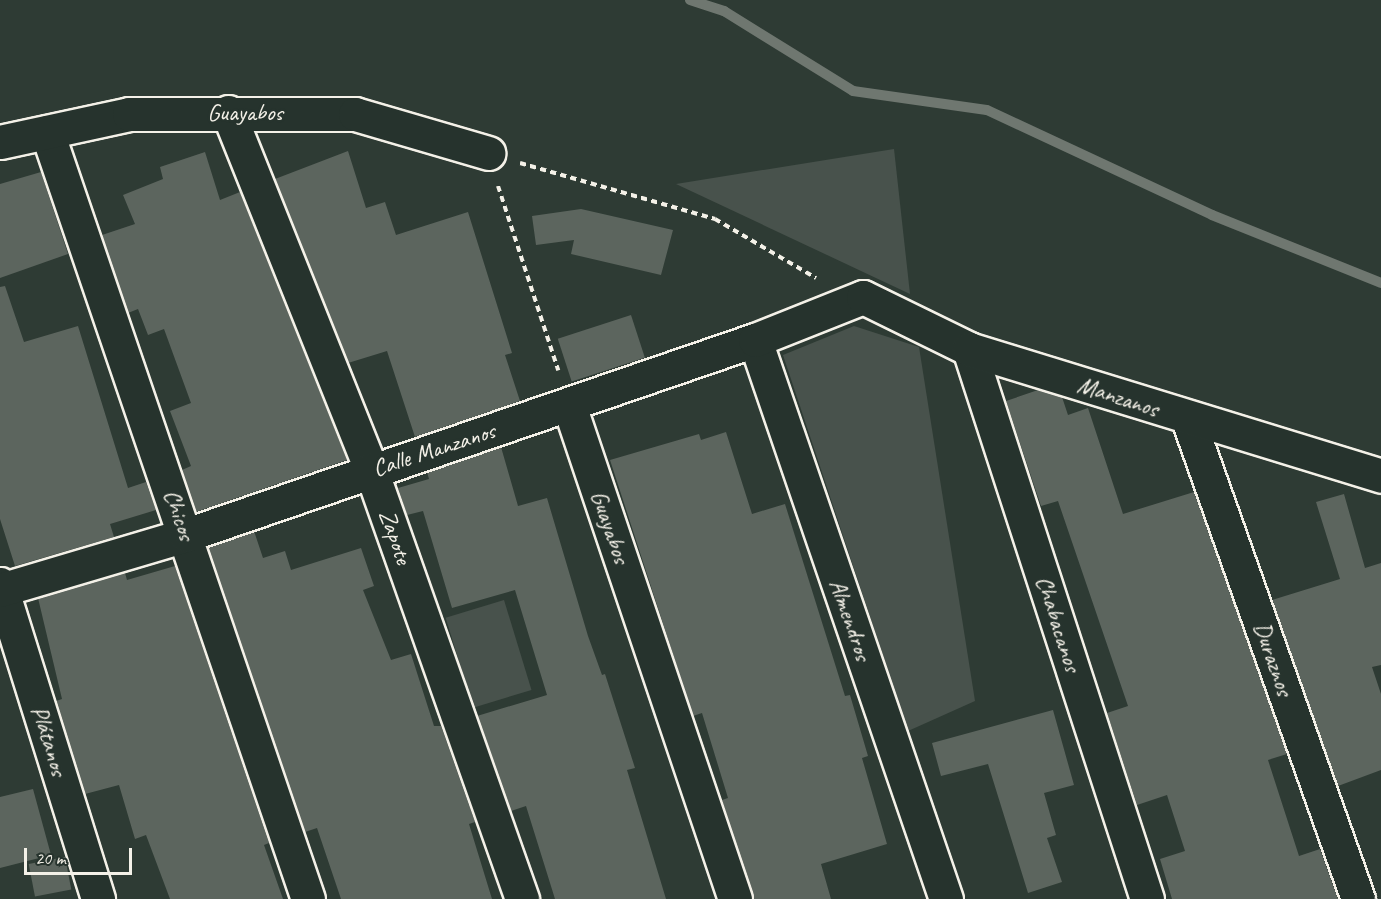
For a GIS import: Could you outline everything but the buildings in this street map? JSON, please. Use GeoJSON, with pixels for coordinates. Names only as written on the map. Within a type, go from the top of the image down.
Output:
{"type":"FeatureCollection","features":[{"type":"Feature","properties":{"kind":"street","name":"Guayabos"},"geometry":{"type":"LineString","coordinates":[[0,142],[129,114],[228,112],[355,114],[488,153]]}},
{"type":"Feature","properties":{"kind":"street","name":"Zapote"},"geometry":{"type":"LineString","coordinates":[[228,112],[371,470],[522,899]]}},
{"type":"Feature","properties":{"kind":"street","name":"Chicos"},"geometry":{"type":"LineString","coordinates":[[47,132],[308,899]]}},
{"type":"Feature","properties":{"kind":"street","name":"Calle Manzanos"},"geometry":{"type":"LineString","coordinates":[[1,588],[186,535],[755,340],[863,297]]}},
{"type":"Feature","properties":{"kind":"street","name":"Manzanos"},"geometry":{"type":"LineString","coordinates":[[863,297],[969,349],[1188,419],[1381,476]]}},
{"type":"Feature","properties":{"kind":"street","name":"Almendros"},"geometry":{"type":"LineString","coordinates":[[755,340],[946,899]]}},
{"type":"Feature","properties":{"kind":"street","name":"Chabacanos"},"geometry":{"type":"LineString","coordinates":[[969,349],[1147,899]]}},
{"type":"Feature","properties":{"kind":"street","name":"Guayabos"},"geometry":{"type":"LineString","coordinates":[[569,405],[735,899]]}},
{"type":"Feature","properties":{"kind":"street","name":"Duraznos"},"geometry":{"type":"LineString","coordinates":[[1188,419],[1358,899]]}},
{"type":"Feature","properties":{"kind":"street","name":"Plátanos"},"geometry":{"type":"LineString","coordinates":[[1,588],[98,899]]}},
{"type":"Feature","properties":{"kind":"path"},"geometry":{"type":"LineString","coordinates":[[488,153],[715,219],[820,281],[863,297]]}},
{"type":"Feature","properties":{"kind":"path"},"geometry":{"type":"LineString","coordinates":[[488,153],[569,405]]}},
{"type":"Feature","properties":{"kind":"shaded area"},"geometry":{"type":"Polygon","coordinates":[[[894,149],[910,294],[676,184],[894,149]]]}},
{"type":"Feature","properties":{"kind":"shaded area"},"geometry":{"type":"Polygon","coordinates":[[[854,326],[919,347],[975,701],[908,731],[783,355],[854,326]]]}},
{"type":"Feature","properties":{"kind":"shaded area"},"geometry":{"type":"Polygon","coordinates":[[[504,600],[531,690],[473,708],[446,618],[504,600]]]}},
{"type":"Feature","properties":{"kind":"waterway"},"geometry":{"type":"LineString","coordinates":[[690,0],[724,11],[853,91],[987,110],[1212,215],[1381,283]]}}]}
